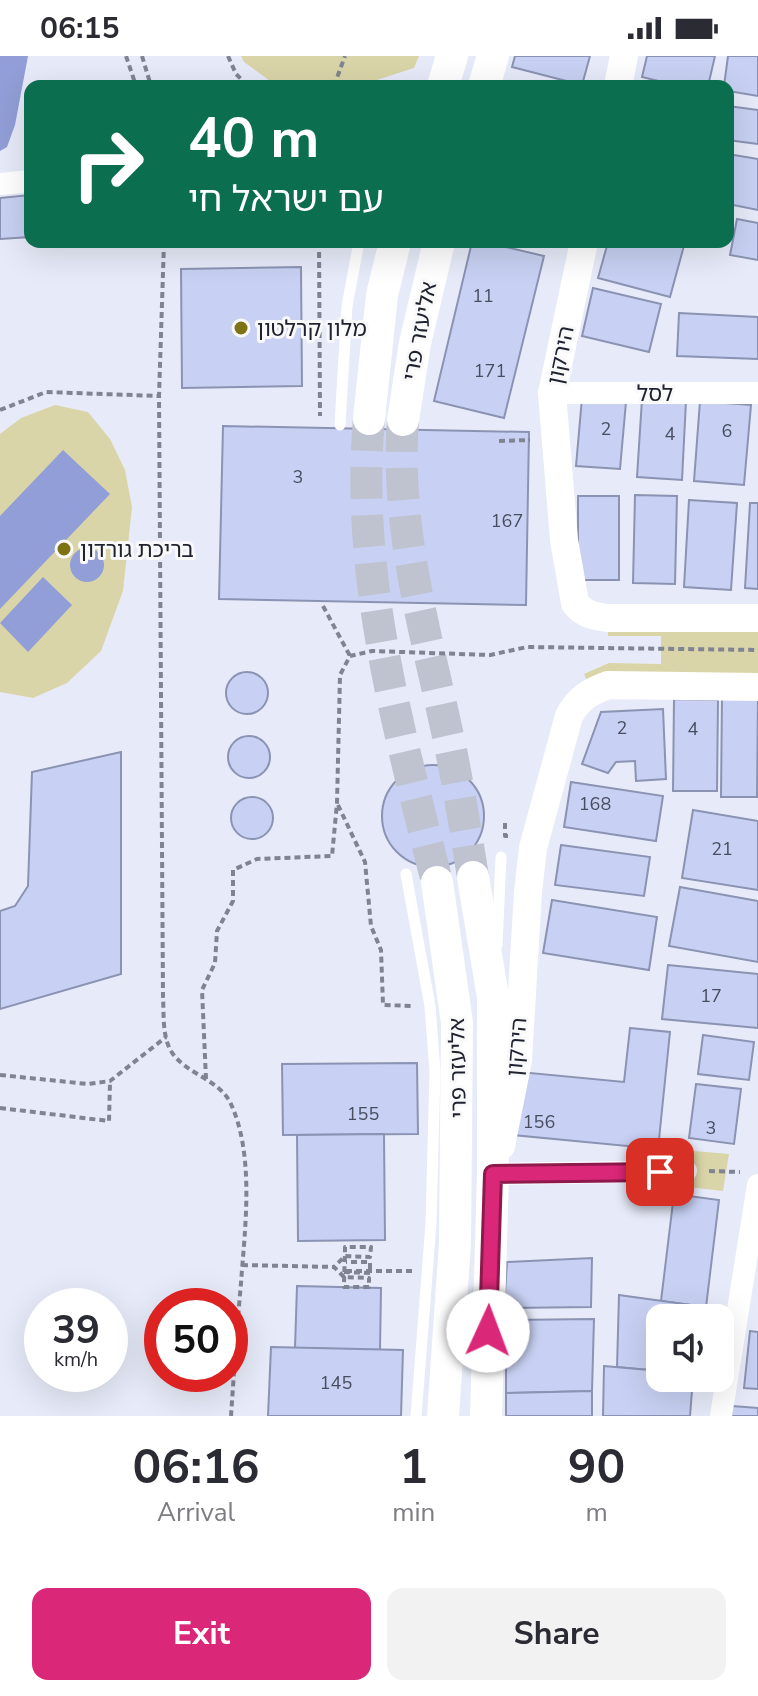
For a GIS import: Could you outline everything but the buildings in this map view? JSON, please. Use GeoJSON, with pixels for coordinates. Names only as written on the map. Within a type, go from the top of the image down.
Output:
{"type":"FeatureCollection","features":[{"type":"Feature","properties":{"kind":"main road"},"geometry":{"type":"LineString","coordinates":[[445,80],[452,56]]}},
{"type":"Feature","properties":{"kind":"main road"},"geometry":{"type":"LineString","coordinates":[[486,80],[493,56]]}},
{"type":"Feature","properties":{"kind":"main road","name":"אליעזר פרי"},"geometry":{"type":"LineString","coordinates":[[355,422],[394,248]]}},
{"type":"Feature","properties":{"kind":"main road","name":"אליעזר פרי"},"geometry":{"type":"LineString","coordinates":[[403,420],[415,343],[438,248]]}},
{"type":"Feature","properties":{"kind":"main road","name":"אליעזר פרי"},"geometry":{"type":"LineString","coordinates":[[473,877],[493,997],[493,1174]]}},
{"type":"Feature","properties":{"kind":"main road","name":"אליעזר פרי"},"geometry":{"type":"LineString","coordinates":[[437,882],[457,1023],[458,1176],[437,1260]]}},
{"type":"Feature","properties":{"kind":"main road","name":"הירקון"},"geometry":{"type":"LineString","coordinates":[[486,1416],[493,1174]]}},
{"type":"Feature","properties":{"kind":"main road"},"geometry":{"type":"LineString","coordinates":[[437,1260],[443,1416]]}},
{"type":"Feature","properties":{"kind":"street"},"geometry":{"type":"LineString","coordinates":[[619,80],[624,56]]}},
{"type":"Feature","properties":{"kind":"street"},"geometry":{"type":"LineString","coordinates":[[0,184],[24,182]]}},
{"type":"Feature","properties":{"kind":"street","name":"הירקון"},"geometry":{"type":"LineString","coordinates":[[583,248],[552,393],[564,540],[572,592],[581,610],[592,616],[758,618]]}},
{"type":"Feature","properties":{"kind":"street","name":"לסל"},"geometry":{"type":"LineString","coordinates":[[552,393],[758,393]]}},
{"type":"Feature","properties":{"kind":"street","name":"הירקון"},"geometry":{"type":"LineString","coordinates":[[493,1174],[507,1122],[518,1060],[533,848],[569,716],[576,704],[592,691],[608,685],[758,687]]}},
{"type":"Feature","properties":{"kind":"street"},"geometry":{"type":"LineString","coordinates":[[493,1174],[578,1179],[686,1171]]}},
{"type":"Feature","properties":{"kind":"street"},"geometry":{"type":"LineString","coordinates":[[721,1416],[751,1178]]}},
{"type":"Feature","properties":{"kind":"lane"},"geometry":{"type":"LineString","coordinates":[[355,422],[347,306],[358,248]]}},
{"type":"Feature","properties":{"kind":"lane"},"geometry":{"type":"LineString","coordinates":[[493,997],[502,892],[501,857]]}},
{"type":"Feature","properties":{"kind":"lane"},"geometry":{"type":"LineString","coordinates":[[406,874],[430,1006],[435,1071],[437,1260],[416,1416]]}},
{"type":"Feature","properties":{"kind":"path"},"geometry":{"type":"LineString","coordinates":[[126,56],[134,80]]}},
{"type":"Feature","properties":{"kind":"path"},"geometry":{"type":"LineString","coordinates":[[142,56],[149,80]]}},
{"type":"Feature","properties":{"kind":"path"},"geometry":{"type":"LineString","coordinates":[[228,56],[242,80]]}},
{"type":"Feature","properties":{"kind":"path"},"geometry":{"type":"LineString","coordinates":[[336,80],[345,56]]}},
{"type":"Feature","properties":{"kind":"path"},"geometry":{"type":"LineString","coordinates":[[164,248],[159,396],[163,997],[166,1037],[171,1051],[229,1100],[245,1155],[246,1204],[231,1416]]}},
{"type":"Feature","properties":{"kind":"path"},"geometry":{"type":"LineString","coordinates":[[319,248],[320,416]]}},
{"type":"Feature","properties":{"kind":"path"},"geometry":{"type":"LineString","coordinates":[[0,410],[46,392],[159,396]]}},
{"type":"Feature","properties":{"kind":"path"},"geometry":{"type":"LineString","coordinates":[[323,606],[350,656]]}},
{"type":"Feature","properties":{"kind":"path"},"geometry":{"type":"LineString","coordinates":[[206,1079],[202,990],[215,963],[217,931],[233,901],[233,870],[257,859],[332,856],[337,803],[340,675],[350,656],[372,651],[490,655],[527,647],[758,650]]}},
{"type":"Feature","properties":{"kind":"path"},"geometry":{"type":"LineString","coordinates":[[337,803],[365,862],[371,926],[381,950],[383,1005],[430,1006]]}},
{"type":"Feature","properties":{"kind":"path"},"geometry":{"type":"LineString","coordinates":[[505,823],[505,836]]}},
{"type":"Feature","properties":{"kind":"path"},"geometry":{"type":"LineString","coordinates":[[0,1075],[88,1084],[110,1081],[166,1037]]}},
{"type":"Feature","properties":{"kind":"path"},"geometry":{"type":"LineString","coordinates":[[0,1108],[109,1121],[110,1081]]}},
{"type":"Feature","properties":{"kind":"path"},"geometry":{"type":"LineString","coordinates":[[686,1171],[751,1178]]}},
{"type":"Feature","properties":{"kind":"path"},"geometry":{"type":"LineString","coordinates":[[242,1265],[334,1267],[344,1277],[369,1278],[369,1287],[344,1287],[344,1272],[345,1247],[371,1247],[370,1257],[345,1256],[334,1267]]}},
{"type":"Feature","properties":{"kind":"path"},"geometry":{"type":"LineString","coordinates":[[344,1272],[370,1273],[370,1262],[346,1261],[346,1271],[359,1271],[373,1271],[400,1271],[437,1260]]}},
{"type":"Feature","properties":{"kind":"shaded area"},"geometry":{"type":"Polygon","coordinates":[[[241,56],[419,56],[414,68],[377,80],[269,80],[244,62],[241,56]]]}},
{"type":"Feature","properties":{"kind":"shaded area","name":"בריכת גורדון"},"geometry":{"type":"Polygon","coordinates":[[[55,405],[88,412],[110,439],[125,470],[132,507],[123,591],[101,651],[67,683],[33,698],[0,692],[0,434],[21,418],[55,405]]]}},
{"type":"Feature","properties":{"kind":"shaded area"},"geometry":{"type":"Polygon","coordinates":[[[758,617],[758,685],[592,691],[584,674],[609,663],[661,664],[661,636],[608,636],[608,618],[758,617]]]}},
{"type":"Feature","properties":{"kind":"shaded area"},"geometry":{"type":"Polygon","coordinates":[[[694,1151],[729,1154],[723,1191],[688,1187],[694,1151]]]}},
{"type":"Feature","properties":{"kind":"water"},"geometry":{"type":"Polygon","coordinates":[[[0,56],[28,56],[15,125],[7,147],[0,151],[0,56]]]}},
{"type":"Feature","properties":{"kind":"water"},"geometry":{"type":"Polygon","coordinates":[[[63,450],[110,494],[0,609],[0,516],[63,450]]]}},
{"type":"Feature","properties":{"kind":"water"},"geometry":{"type":"Polygon","coordinates":[[[87,548],[99,553],[104,565],[99,577],[87,582],[75,577],[70,565],[75,553],[87,548]]]}},
{"type":"Feature","properties":{"kind":"water"},"geometry":{"type":"Polygon","coordinates":[[[43,577],[72,605],[28,652],[0,623],[43,577]]]}},
{"type":"Feature","properties":{"kind":"tunnel"},"geometry":{"type":"LineString","coordinates":[[369,419],[366,478],[374,594],[395,710],[437,882]]}},
{"type":"Feature","properties":{"kind":"tunnel"},"geometry":{"type":"LineString","coordinates":[[403,420],[403,498],[407,536],[454,764],[473,877]]}},
{"type":"Feature","properties":{"kind":"place","name":"מלון קרלטון"},"geometry":{"type":"Point","coordinates":[241,328]}},
{"type":"Feature","properties":{"kind":"place","name":"בריכת גורדון"},"geometry":{"type":"Point","coordinates":[64,549]}},
{"type":"Feature","properties":{"kind":"route"},"geometry":{"type":"LineString","coordinates":[[488,1331],[493,1174],[660,1172]]}}]}
